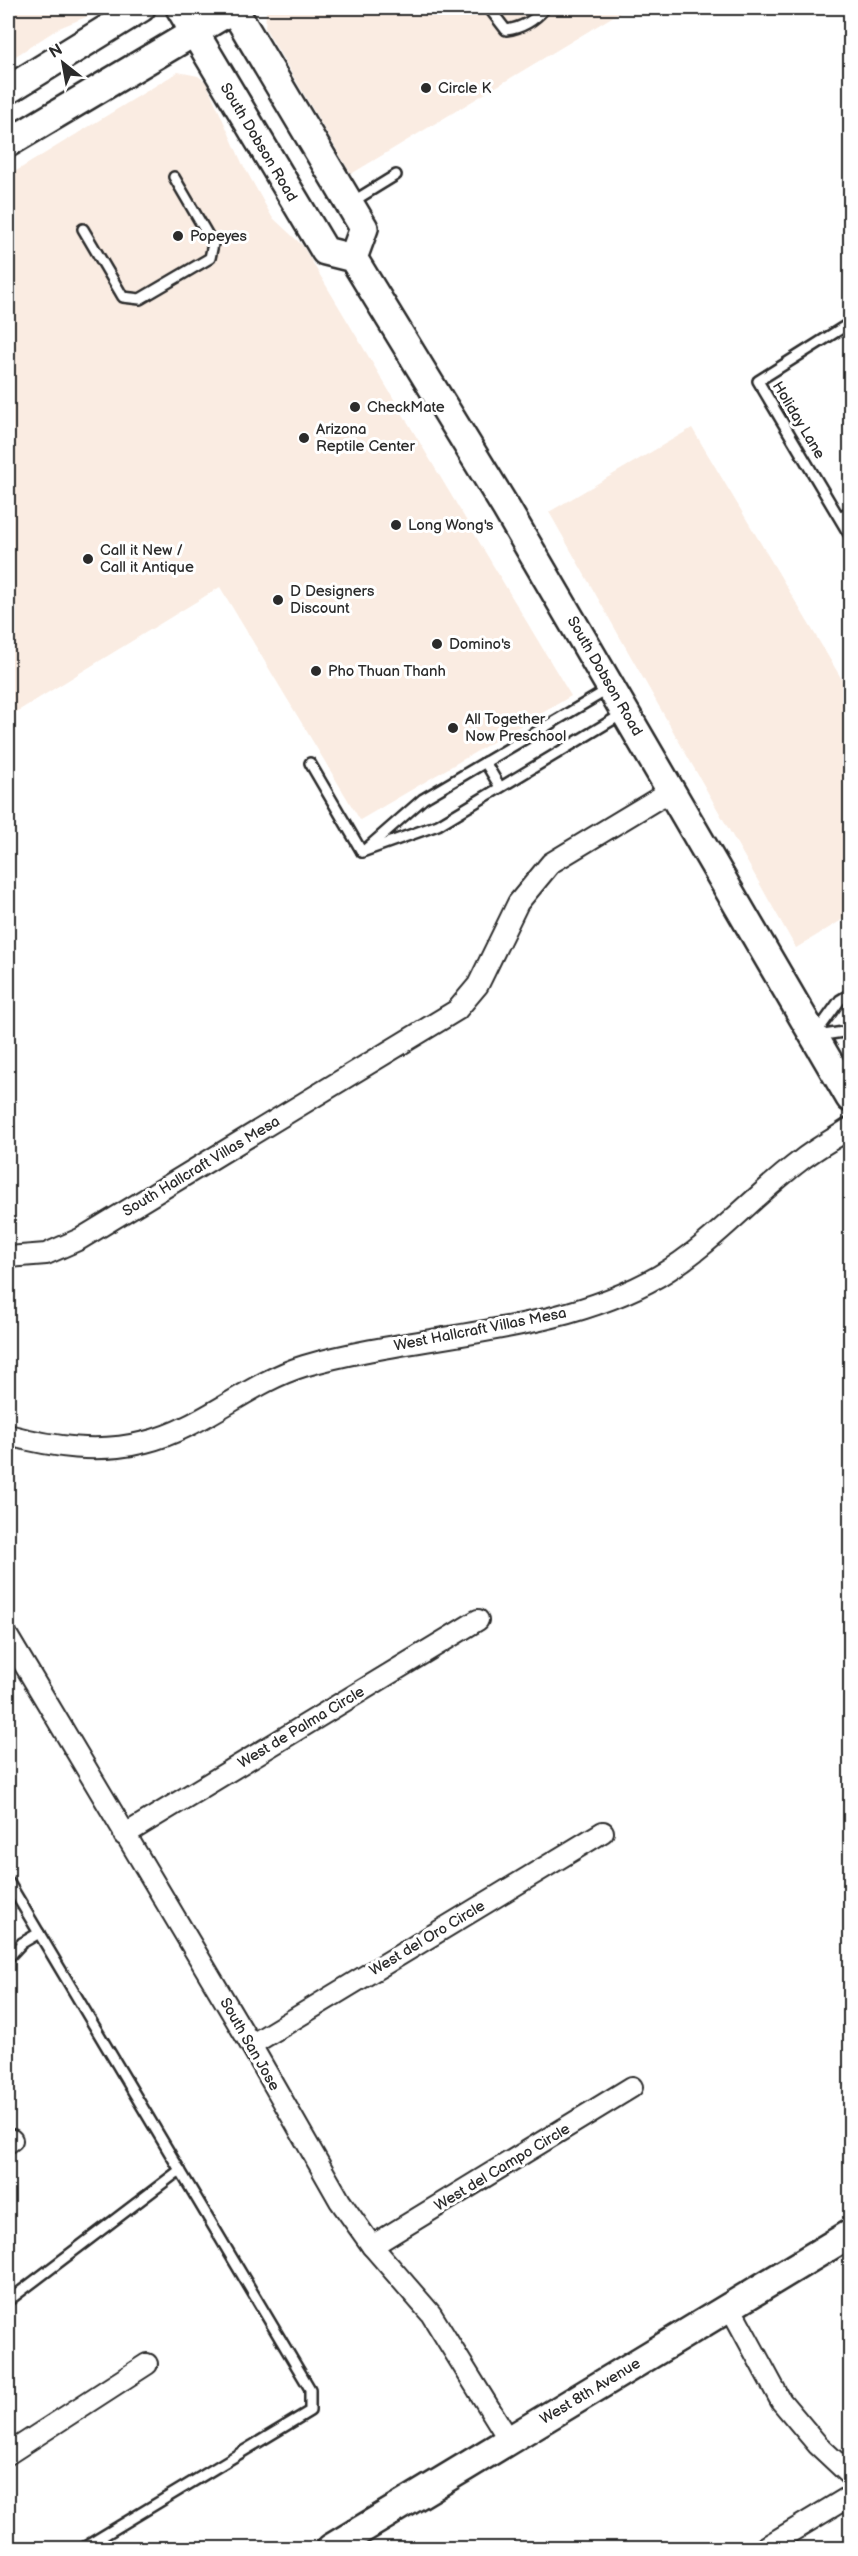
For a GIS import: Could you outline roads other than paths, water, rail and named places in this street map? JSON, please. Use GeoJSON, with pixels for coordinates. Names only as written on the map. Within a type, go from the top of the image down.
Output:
{"type":"FeatureCollection","features":[{"type":"Feature","properties":{"kind":"main road"},"geometry":{"type":"LineString","coordinates":[[8,90],[141,8]]}},
{"type":"Feature","properties":{"kind":"main road","name":"South Dobson Road"},"geometry":{"type":"LineString","coordinates":[[180,8],[324,251],[353,258],[466,440],[850,1098]]}},
{"type":"Feature","properties":{"kind":"main road"},"geometry":{"type":"LineString","coordinates":[[8,143],[234,8],[364,228],[353,258]]}},
{"type":"Feature","properties":{"kind":"main road","name":"West 8th Avenue"},"geometry":{"type":"LineString","coordinates":[[331,2548],[850,2234]]}},
{"type":"Feature","properties":{"kind":"street","name":"South Hallcraft Villas Mesa"},"geometry":{"type":"LineString","coordinates":[[8,1257],[46,1254],[80,1239],[457,1010],[478,985],[518,903],[551,863],[672,790]]}},
{"type":"Feature","properties":{"kind":"street","name":"West Hallcraft Villas Mesa"},"geometry":{"type":"LineString","coordinates":[[8,1435],[56,1448],[102,1448],[146,1442],[180,1428],[272,1378],[302,1366],[412,1342],[556,1316],[616,1297],[660,1275],[718,1232],[801,1160],[850,1128]]}},
{"type":"Feature","properties":{"kind":"street","name":"West de Palma Circle"},"geometry":{"type":"LineString","coordinates":[[124,1834],[478,1620]]}},
{"type":"Feature","properties":{"kind":"street","name":"South San Jose"},"geometry":{"type":"LineString","coordinates":[[8,1636],[251,2045],[340,2201],[372,2246],[431,2314],[509,2440]]}},
{"type":"Feature","properties":{"kind":"street","name":"West del Oro Circle"},"geometry":{"type":"LineString","coordinates":[[251,2045],[603,1832]]}},
{"type":"Feature","properties":{"kind":"street","name":"West del Campo Circle"},"geometry":{"type":"LineString","coordinates":[[372,2246],[632,2087]]}},
{"type":"Feature","properties":{"kind":"street"},"geometry":{"type":"LineString","coordinates":[[730,2307],[781,2401],[818,2445],[850,2475]]}},
{"type":"Feature","properties":{"kind":"street"},"geometry":{"type":"LineString","coordinates":[[8,2454],[147,2364]]}},
{"type":"Feature","properties":{"kind":"street"},"geometry":{"type":"LineString","coordinates":[[764,2548],[850,2496]]}},
{"type":"Feature","properties":{"kind":"lane"},"geometry":{"type":"LineString","coordinates":[[489,8],[506,30],[518,28],[536,17],[544,8]]}},
{"type":"Feature","properties":{"kind":"lane"},"geometry":{"type":"LineString","coordinates":[[350,203],[396,175]]}},
{"type":"Feature","properties":{"kind":"lane"},"geometry":{"type":"LineString","coordinates":[[83,229],[123,297],[140,299],[210,258],[213,244],[174,177]]}},
{"type":"Feature","properties":{"kind":"lane","name":"Holiday Lane"},"geometry":{"type":"LineString","coordinates":[[850,323],[758,381],[850,536]]}},
{"type":"Feature","properties":{"kind":"lane"},"geometry":{"type":"LineString","coordinates":[[840,518],[850,511]]}},
{"type":"Feature","properties":{"kind":"lane"},"geometry":{"type":"LineString","coordinates":[[362,852],[423,799],[611,688]]}},
{"type":"Feature","properties":{"kind":"lane"},"geometry":{"type":"LineString","coordinates":[[362,852],[438,825],[626,712]]}},
{"type":"Feature","properties":{"kind":"lane"},"geometry":{"type":"LineString","coordinates":[[485,762],[500,787]]}},
{"type":"Feature","properties":{"kind":"lane"},"geometry":{"type":"LineString","coordinates":[[310,763],[362,852]]}},
{"type":"Feature","properties":{"kind":"lane"},"geometry":{"type":"LineString","coordinates":[[814,1036],[840,1000],[850,994]]}},
{"type":"Feature","properties":{"kind":"lane"},"geometry":{"type":"LineString","coordinates":[[814,1036],[850,1031]]}},
{"type":"Feature","properties":{"kind":"lane"},"geometry":{"type":"LineString","coordinates":[[8,1881],[310,2389],[309,2410],[83,2548]]}},
{"type":"Feature","properties":{"kind":"lane"},"geometry":{"type":"LineString","coordinates":[[8,1958],[22,1943],[39,1933]]}},
{"type":"Feature","properties":{"kind":"lane"},"geometry":{"type":"LineString","coordinates":[[8,2301],[180,2170]]}},
{"type":"Feature","properties":{"kind":"place","name":"Circle K"},"geometry":{"type":"Point","coordinates":[426,88]}},
{"type":"Feature","properties":{"kind":"place","name":"Popeyes"},"geometry":{"type":"Point","coordinates":[178,236]}},
{"type":"Feature","properties":{"kind":"place","name":"CheckMate"},"geometry":{"type":"Point","coordinates":[355,407]}},
{"type":"Feature","properties":{"kind":"place","name":"Arizona Reptile Center"},"geometry":{"type":"Point","coordinates":[304,438]}},
{"type":"Feature","properties":{"kind":"place","name":"Long Wong's"},"geometry":{"type":"Point","coordinates":[396,525]}},
{"type":"Feature","properties":{"kind":"place","name":"Call it New / Call it Antique"},"geometry":{"type":"Point","coordinates":[88,559]}},
{"type":"Feature","properties":{"kind":"place","name":"D Designers Discount"},"geometry":{"type":"Point","coordinates":[278,600]}},
{"type":"Feature","properties":{"kind":"place","name":"Domino's"},"geometry":{"type":"Point","coordinates":[437,644]}},
{"type":"Feature","properties":{"kind":"place","name":"Pho Thuan Thanh"},"geometry":{"type":"Point","coordinates":[316,671]}},
{"type":"Feature","properties":{"kind":"place","name":"All Together Now Preschool"},"geometry":{"type":"Point","coordinates":[453,728]}}]}
